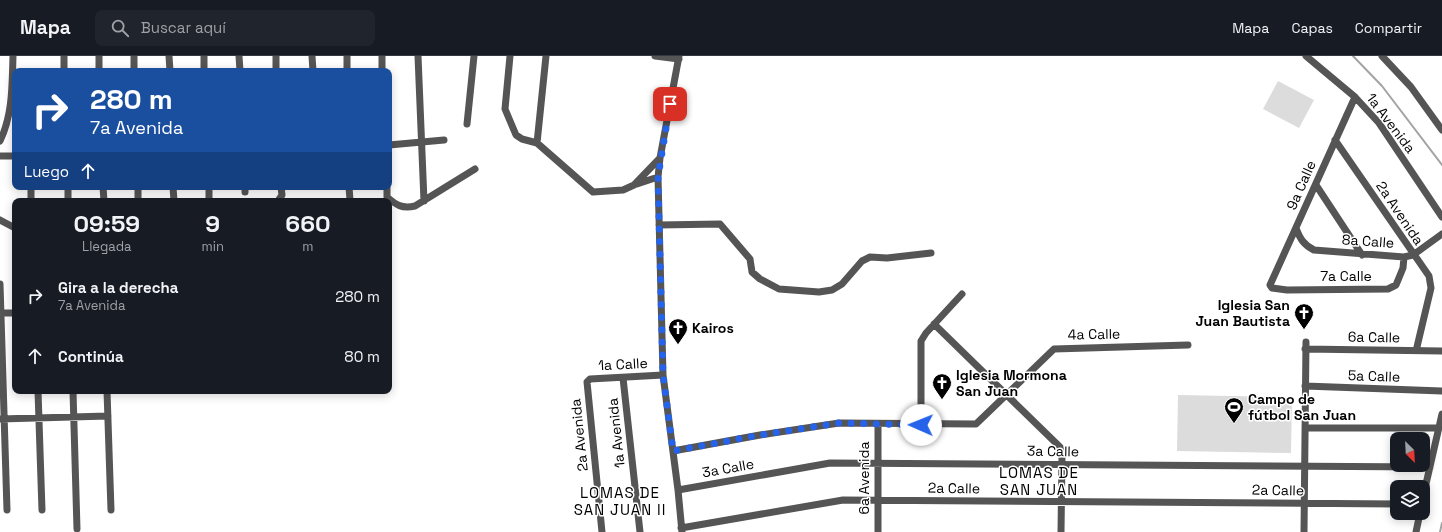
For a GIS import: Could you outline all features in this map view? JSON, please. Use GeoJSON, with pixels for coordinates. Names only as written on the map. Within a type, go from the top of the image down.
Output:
{"type":"FeatureCollection","features":[{"type":"Feature","properties":{"kind":"street"},"geometry":{"type":"LineString","coordinates":[[12,68],[13,56]]}},
{"type":"Feature","properties":{"kind":"street"},"geometry":{"type":"LineString","coordinates":[[64,56],[64,68]]}},
{"type":"Feature","properties":{"kind":"street"},"geometry":{"type":"LineString","coordinates":[[99,56],[100,68]]}},
{"type":"Feature","properties":{"kind":"street"},"geometry":{"type":"LineString","coordinates":[[134,56],[134,68]]}},
{"type":"Feature","properties":{"kind":"street"},"geometry":{"type":"LineString","coordinates":[[169,56],[170,68]]}},
{"type":"Feature","properties":{"kind":"street"},"geometry":{"type":"LineString","coordinates":[[204,56],[204,68]]}},
{"type":"Feature","properties":{"kind":"street"},"geometry":{"type":"LineString","coordinates":[[239,56],[240,68]]}},
{"type":"Feature","properties":{"kind":"street"},"geometry":{"type":"LineString","coordinates":[[276,56],[276,68]]}},
{"type":"Feature","properties":{"kind":"street"},"geometry":{"type":"LineString","coordinates":[[312,56],[313,68]]}},
{"type":"Feature","properties":{"kind":"street"},"geometry":{"type":"LineString","coordinates":[[346,56],[347,68]]}},
{"type":"Feature","properties":{"kind":"street"},"geometry":{"type":"LineString","coordinates":[[382,56],[382,68]]}},
{"type":"Feature","properties":{"kind":"street"},"geometry":{"type":"LineString","coordinates":[[418,56],[424,201]]}},
{"type":"Feature","properties":{"kind":"street"},"geometry":{"type":"LineString","coordinates":[[467,124],[474,56]]}},
{"type":"Feature","properties":{"kind":"street"},"geometry":{"type":"LineString","coordinates":[[510,56],[505,109],[516,134],[522,139],[537,142],[592,192],[623,190],[658,177]]}},
{"type":"Feature","properties":{"kind":"street"},"geometry":{"type":"LineString","coordinates":[[537,142],[546,56]]}},
{"type":"Feature","properties":{"kind":"street"},"geometry":{"type":"LineString","coordinates":[[655,56],[679,57],[660,158],[658,177],[663,375],[678,490],[681,530]]}},
{"type":"Feature","properties":{"kind":"street","name":"1a Avenida"},"geometry":{"type":"LineString","coordinates":[[1306,56],[1355,97],[1379,123],[1442,217]]}},
{"type":"Feature","properties":{"kind":"street"},"geometry":{"type":"LineString","coordinates":[[1382,56],[1411,87],[1442,130]]}},
{"type":"Feature","properties":{"kind":"street"},"geometry":{"type":"LineString","coordinates":[[0,141],[6,128],[11,103],[12,80]]}},
{"type":"Feature","properties":{"kind":"street","name":"9a Calle"},"geometry":{"type":"LineString","coordinates":[[1270,283],[1355,97]]}},
{"type":"Feature","properties":{"kind":"street"},"geometry":{"type":"LineString","coordinates":[[392,145],[444,140]]}},
{"type":"Feature","properties":{"kind":"street","name":"2a Avenida"},"geometry":{"type":"LineString","coordinates":[[1335,140],[1413,255],[1429,276],[1431,288],[1416,351]]}},
{"type":"Feature","properties":{"kind":"street"},"geometry":{"type":"LineString","coordinates":[[0,156],[12,156]]}},
{"type":"Feature","properties":{"kind":"street"},"geometry":{"type":"LineString","coordinates":[[634,185],[660,158]]}},
{"type":"Feature","properties":{"kind":"street"},"geometry":{"type":"LineString","coordinates":[[392,202],[397,206],[408,208],[415,206],[475,169]]}},
{"type":"Feature","properties":{"kind":"street"},"geometry":{"type":"LineString","coordinates":[[1316,185],[1362,255]]}},
{"type":"Feature","properties":{"kind":"street"},"geometry":{"type":"LineString","coordinates":[[0,220],[12,226]]}},
{"type":"Feature","properties":{"kind":"street"},"geometry":{"type":"LineString","coordinates":[[659,225],[720,224],[750,259],[752,272],[760,279],[779,289],[818,292],[832,290],[842,284],[862,261],[870,258],[887,258],[931,253]]}},
{"type":"Feature","properties":{"kind":"street","name":"8a Calle"},"geometry":{"type":"LineString","coordinates":[[1296,228],[1300,239],[1314,250],[1362,255],[1404,257],[1413,255],[1442,234]]}},
{"type":"Feature","properties":{"kind":"street","name":"7a Calle"},"geometry":{"type":"LineString","coordinates":[[1270,283],[1272,288],[1287,290],[1388,289],[1396,285],[1398,281],[1403,268],[1404,257]]}},
{"type":"Feature","properties":{"kind":"street"},"geometry":{"type":"LineString","coordinates":[[0,284],[2,419],[7,510]]}},
{"type":"Feature","properties":{"kind":"street"},"geometry":{"type":"LineString","coordinates":[[921,425],[921,341],[934,324],[962,294]]}},
{"type":"Feature","properties":{"kind":"street"},"geometry":{"type":"LineString","coordinates":[[0,313],[12,313]]}},
{"type":"Feature","properties":{"kind":"street"},"geometry":{"type":"LineString","coordinates":[[934,324],[1060,447],[1062,465],[1061,532]]}},
{"type":"Feature","properties":{"kind":"street","name":"4a Calle"},"geometry":{"type":"LineString","coordinates":[[673,451],[800,428],[839,423],[921,425],[976,424],[1054,349],[1188,345]]}},
{"type":"Feature","properties":{"kind":"street","name":"6a Calle"},"geometry":{"type":"LineString","coordinates":[[1305,386],[1306,345],[1442,351]]}},
{"type":"Feature","properties":{"kind":"street","name":"1a Calle"},"geometry":{"type":"LineString","coordinates":[[587,382],[590,379],[663,375]]}},
{"type":"Feature","properties":{"kind":"street","name":"1a Avenida"},"geometry":{"type":"LineString","coordinates":[[623,378],[640,532]]}},
{"type":"Feature","properties":{"kind":"street","name":"2a Avenida"},"geometry":{"type":"LineString","coordinates":[[587,382],[602,532]]}},
{"type":"Feature","properties":{"kind":"street"},"geometry":{"type":"LineString","coordinates":[[1304,532],[1305,386]]}},
{"type":"Feature","properties":{"kind":"street","name":"5a Calle"},"geometry":{"type":"LineString","coordinates":[[1305,386],[1442,391]]}},
{"type":"Feature","properties":{"kind":"street"},"geometry":{"type":"LineString","coordinates":[[38,394],[42,510]]}},
{"type":"Feature","properties":{"kind":"street"},"geometry":{"type":"LineString","coordinates":[[73,394],[77,529]]}},
{"type":"Feature","properties":{"kind":"street"},"geometry":{"type":"LineString","coordinates":[[107,394],[111,510]]}},
{"type":"Feature","properties":{"kind":"street"},"geometry":{"type":"LineString","coordinates":[[1430,467],[1442,414]]}},
{"type":"Feature","properties":{"kind":"street"},"geometry":{"type":"LineString","coordinates":[[2,419],[108,416]]}},
{"type":"Feature","properties":{"kind":"street","name":"6a Avenida"},"geometry":{"type":"LineString","coordinates":[[878,424],[878,532]]}},
{"type":"Feature","properties":{"kind":"street"},"geometry":{"type":"LineString","coordinates":[[1305,428],[1439,428]]}},
{"type":"Feature","properties":{"kind":"street","name":"3a Calle"},"geometry":{"type":"LineString","coordinates":[[678,490],[830,463],[877,462],[1390,467]]}},
{"type":"Feature","properties":{"kind":"street","name":"2a Calle"},"geometry":{"type":"LineString","coordinates":[[681,530],[843,500],[1062,503],[1390,504]]}},
{"type":"Feature","properties":{"kind":"street"},"geometry":{"type":"LineString","coordinates":[[1416,532],[1419,520]]}},
{"type":"Feature","properties":{"kind":"shaded area"},"geometry":{"type":"Polygon","coordinates":[[[1278,81],[1314,100],[1299,128],[1263,109],[1278,81]]]}},
{"type":"Feature","properties":{"kind":"shaded area","name":"Campo de fútbol San Juan"},"geometry":{"type":"Polygon","coordinates":[[[1178,395],[1292,397],[1291,453],[1177,451],[1178,395]]]}},
{"type":"Feature","properties":{"kind":"waterway"},"geometry":{"type":"LineString","coordinates":[[1353,56],[1382,86],[1442,165]]}},
{"type":"Feature","properties":{"kind":"waterway"},"geometry":{"type":"LineString","coordinates":[[1440,532],[1442,523]]}},
{"type":"Feature","properties":{"kind":"place","name":"Iglesia San Juan Bautista"},"geometry":{"type":"Point","coordinates":[1304,330]}},
{"type":"Feature","properties":{"kind":"place","name":"Kairos"},"geometry":{"type":"Point","coordinates":[678,345]}},
{"type":"Feature","properties":{"kind":"place","name":"Iglesia Mormona San Juan"},"geometry":{"type":"Point","coordinates":[942,400]}},
{"type":"Feature","properties":{"kind":"place","name":"Campo de fútbol San Juan"},"geometry":{"type":"Point","coordinates":[1234,424]}},
{"type":"Feature","properties":{"kind":"district","name":"LOMAS DE SAN JUAN"},"geometry":{"type":"Point","coordinates":[1039,482]}},
{"type":"Feature","properties":{"kind":"district","name":"LOMAS DE SAN JUAN II"},"geometry":{"type":"Point","coordinates":[620,502]}},
{"type":"Feature","properties":{"kind":"route"},"geometry":{"type":"LineString","coordinates":[[670,104],[662,144],[658,177],[663,375],[673,451],[800,428],[839,423],[921,425]]}}]}
